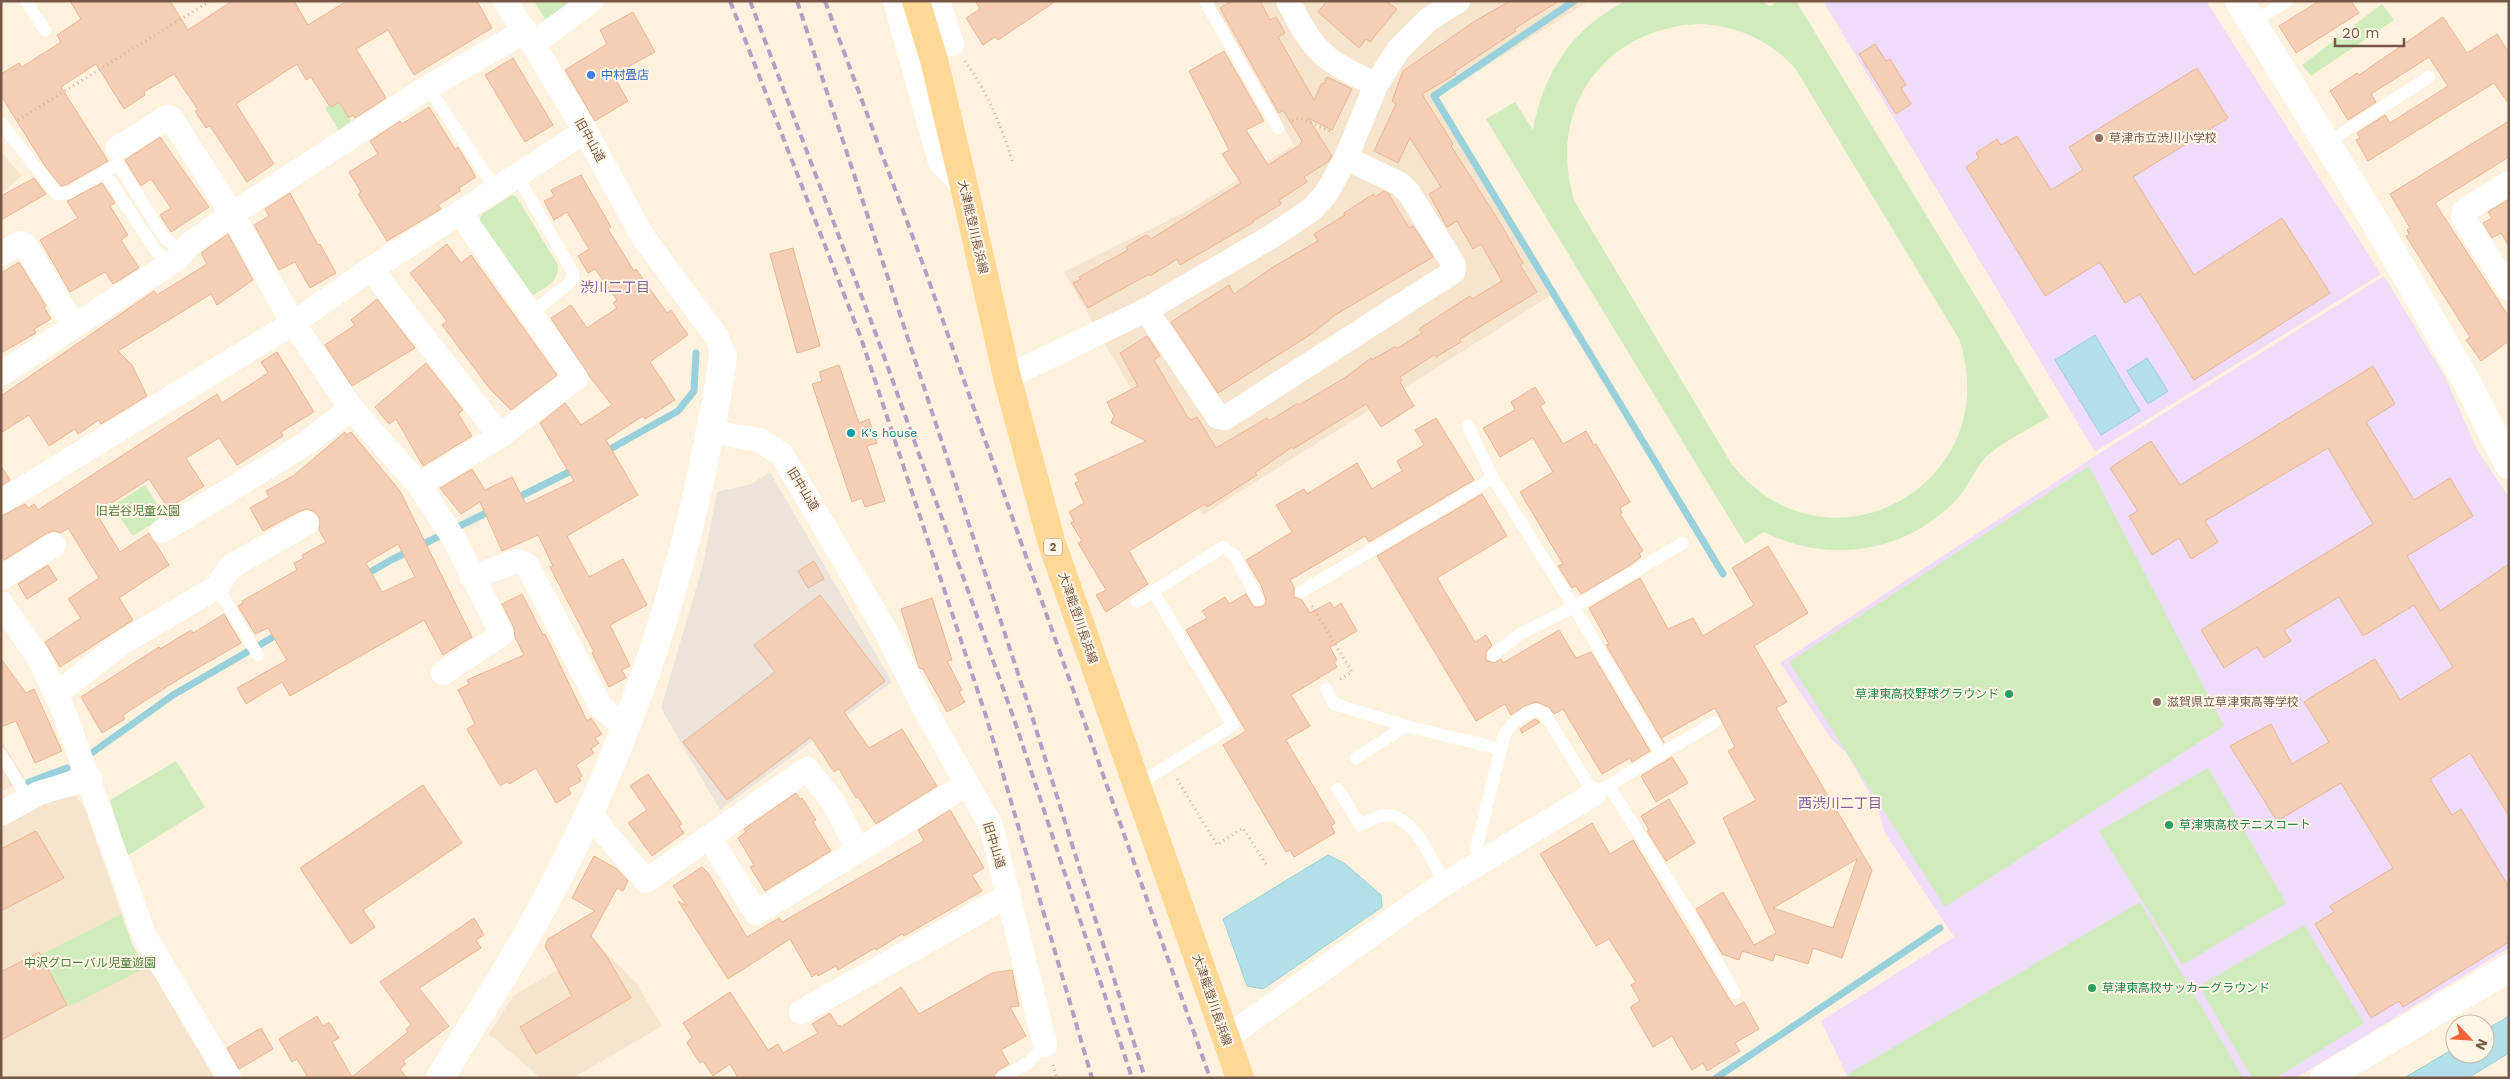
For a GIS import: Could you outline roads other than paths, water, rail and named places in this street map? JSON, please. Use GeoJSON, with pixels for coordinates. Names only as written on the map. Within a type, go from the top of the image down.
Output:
{"type":"FeatureCollection","features":[{"type":"Feature","properties":{"kind":"main road","name":"大津能登川長浜線"},"geometry":{"type":"LineString","coordinates":[[916,1],[934,60],[1006,377],[1052,544],[1240,1078]]}},
{"type":"Feature","properties":{"kind":"street","name":"旧中山道"},"geometry":{"type":"LineString","coordinates":[[505,1],[529,37],[585,131],[643,237],[712,330],[723,355],[710,432],[760,440],[782,456],[880,620],[928,715],[991,826],[1045,1045]]}},
{"type":"Feature","properties":{"kind":"street"},"geometry":{"type":"LineString","coordinates":[[1,374],[176,259],[190,244],[232,214],[428,87],[529,37],[591,1]]}},
{"type":"Feature","properties":{"kind":"street"},"geometry":{"type":"LineString","coordinates":[[895,1],[940,162],[964,186]]}},
{"type":"Feature","properties":{"kind":"street"},"geometry":{"type":"LineString","coordinates":[[938,1],[952,44]]}},
{"type":"Feature","properties":{"kind":"street"},"geometry":{"type":"LineString","coordinates":[[1288,1],[1305,34],[1318,51],[1335,65],[1376,85]]}},
{"type":"Feature","properties":{"kind":"street"},"geometry":{"type":"LineString","coordinates":[[1006,377],[1146,310],[1274,235],[1311,210],[1326,194],[1350,149],[1376,85],[1398,50],[1429,19],[1458,1]]}},
{"type":"Feature","properties":{"kind":"street"},"geometry":{"type":"LineString","coordinates":[[2245,12],[2377,226],[2460,370],[2509,465]]}},
{"type":"Feature","properties":{"kind":"street"},"geometry":{"type":"LineString","coordinates":[[118,148],[167,117],[171,118],[232,214],[293,323],[352,408],[419,485],[454,539],[502,634],[443,673]]}},
{"type":"Feature","properties":{"kind":"street"},"geometry":{"type":"LineString","coordinates":[[1,502],[293,323],[371,269],[518,177],[585,131]]}},
{"type":"Feature","properties":{"kind":"street"},"geometry":{"type":"LineString","coordinates":[[1146,310],[1218,417],[1225,418],[1453,272],[1454,265],[1409,193],[1400,184],[1350,149]]}},
{"type":"Feature","properties":{"kind":"street"},"geometry":{"type":"LineString","coordinates":[[2509,183],[2464,211],[2463,218],[2509,289]]}},
{"type":"Feature","properties":{"kind":"street"},"geometry":{"type":"LineString","coordinates":[[419,485],[500,436],[576,378],[460,213]]}},
{"type":"Feature","properties":{"kind":"street"},"geometry":{"type":"LineString","coordinates":[[1,254],[20,243],[25,245],[74,326]]}},
{"type":"Feature","properties":{"kind":"street"},"geometry":{"type":"LineString","coordinates":[[371,269],[500,436]]}},
{"type":"Feature","properties":{"kind":"street"},"geometry":{"type":"LineString","coordinates":[[162,531],[307,443],[352,408]]}},
{"type":"Feature","properties":{"kind":"street"},"geometry":{"type":"LineString","coordinates":[[440,1078],[549,896],[590,812],[626,728],[675,587],[710,432]]}},
{"type":"Feature","properties":{"kind":"street"},"geometry":{"type":"LineString","coordinates":[[56,694],[122,643],[218,587],[230,567],[307,524]]}},
{"type":"Feature","properties":{"kind":"street"},"geometry":{"type":"LineString","coordinates":[[1,578],[54,545]]}},
{"type":"Feature","properties":{"kind":"street"},"geometry":{"type":"LineString","coordinates":[[472,577],[517,561],[527,565],[600,707],[626,728]]}},
{"type":"Feature","properties":{"kind":"street"},"geometry":{"type":"LineString","coordinates":[[1,603],[39,658],[56,694],[90,778],[144,935],[229,1078]]}},
{"type":"Feature","properties":{"kind":"street"},"geometry":{"type":"LineString","coordinates":[[590,812],[646,881],[807,769],[833,802],[858,850]]}},
{"type":"Feature","properties":{"kind":"street"},"geometry":{"type":"LineString","coordinates":[[1,814],[39,793],[90,778]]}},
{"type":"Feature","properties":{"kind":"street"},"geometry":{"type":"LineString","coordinates":[[709,837],[756,913],[967,784]]}},
{"type":"Feature","properties":{"kind":"street"},"geometry":{"type":"LineString","coordinates":[[1226,1038],[1445,884],[1601,790]]}},
{"type":"Feature","properties":{"kind":"street"},"geometry":{"type":"LineString","coordinates":[[801,1012],[1009,895]]}},
{"type":"Feature","properties":{"kind":"street"},"geometry":{"type":"LineString","coordinates":[[2324,1078],[2509,968]]}},
{"type":"Feature","properties":{"kind":"lane"},"geometry":{"type":"LineString","coordinates":[[26,1],[45,30]]}},
{"type":"Feature","properties":{"kind":"lane"},"geometry":{"type":"LineString","coordinates":[[1205,1],[1278,128]]}},
{"type":"Feature","properties":{"kind":"lane"},"geometry":{"type":"LineString","coordinates":[[2245,12],[2287,1]]}},
{"type":"Feature","properties":{"kind":"lane"},"geometry":{"type":"LineString","coordinates":[[2327,143],[2429,78]]}},
{"type":"Feature","properties":{"kind":"lane"},"geometry":{"type":"LineString","coordinates":[[428,87],[496,190]]}},
{"type":"Feature","properties":{"kind":"lane"},"geometry":{"type":"LineString","coordinates":[[3,126],[57,194],[69,192],[118,164],[176,259]]}},
{"type":"Feature","properties":{"kind":"lane"},"geometry":{"type":"LineString","coordinates":[[518,177],[573,273],[573,280],[530,315]]}},
{"type":"Feature","properties":{"kind":"lane"},"geometry":{"type":"LineString","coordinates":[[110,181],[156,251],[176,259]]}},
{"type":"Feature","properties":{"kind":"lane"},"geometry":{"type":"LineString","coordinates":[[1468,426],[1493,478],[1574,607],[1661,754]]}},
{"type":"Feature","properties":{"kind":"lane"},"geometry":{"type":"LineString","coordinates":[[1302,591],[1493,478]]}},
{"type":"Feature","properties":{"kind":"lane"},"geometry":{"type":"LineString","coordinates":[[1493,655],[1520,634],[1574,607],[1683,543]]}},
{"type":"Feature","properties":{"kind":"lane"},"geometry":{"type":"LineString","coordinates":[[1137,602],[1223,547],[1235,556],[1258,600]]}},
{"type":"Feature","properties":{"kind":"lane"},"geometry":{"type":"LineString","coordinates":[[218,587],[258,656]]}},
{"type":"Feature","properties":{"kind":"lane"},"geometry":{"type":"LineString","coordinates":[[1137,785],[1233,725],[1153,591]]}},
{"type":"Feature","properties":{"kind":"lane"},"geometry":{"type":"LineString","coordinates":[[1326,689],[1334,704],[1406,726],[1501,749]]}},
{"type":"Feature","properties":{"kind":"lane"},"geometry":{"type":"LineString","coordinates":[[1482,861],[1476,849],[1501,749],[1510,724],[1532,711],[1538,710],[1545,714],[1687,910],[1736,993]]}},
{"type":"Feature","properties":{"kind":"lane"},"geometry":{"type":"LineString","coordinates":[[1601,790],[1715,722]]}},
{"type":"Feature","properties":{"kind":"lane"},"geometry":{"type":"LineString","coordinates":[[1356,758],[1406,726]]}},
{"type":"Feature","properties":{"kind":"lane"},"geometry":{"type":"LineString","coordinates":[[1,754],[28,799]]}},
{"type":"Feature","properties":{"kind":"lane"},"geometry":{"type":"LineString","coordinates":[[1338,789],[1360,825],[1384,814],[1401,818],[1414,831],[1445,884]]}},
{"type":"Feature","properties":{"kind":"lane"},"geometry":{"type":"LineString","coordinates":[[1001,1078],[1028,1063],[1045,1045]]}},
{"type":"Feature","properties":{"kind":"water"},"geometry":{"type":"Polygon","coordinates":[[[2095,335],[2140,411],[2101,435],[2055,360],[2095,335]]]}},
{"type":"Feature","properties":{"kind":"water"},"geometry":{"type":"Polygon","coordinates":[[[2147,358],[2168,391],[2148,404],[2127,371],[2147,358]]]}},
{"type":"Feature","properties":{"kind":"water"},"geometry":{"type":"Polygon","coordinates":[[[1328,855],[1344,863],[1381,895],[1382,907],[1263,989],[1247,986],[1223,919],[1328,855]]]}},
{"type":"Feature","properties":{"kind":"water"},"geometry":{"type":"Polygon","coordinates":[[[2509,1016],[2509,1053],[2495,1062],[2495,1024],[2509,1016]]]}},
{"type":"Feature","properties":{"kind":"water"},"geometry":{"type":"Polygon","coordinates":[[[2445,1054],[2445,1064],[2491,1064],[2468,1078],[2404,1078],[2445,1054]]]}},
{"type":"Feature","properties":{"kind":"waterway"},"geometry":{"type":"LineString","coordinates":[[1574,1],[1434,96],[1723,574]]}},
{"type":"Feature","properties":{"kind":"waterway"},"geometry":{"type":"LineString","coordinates":[[603,453],[678,411],[694,391],[696,353]]}},
{"type":"Feature","properties":{"kind":"waterway"},"geometry":{"type":"LineString","coordinates":[[515,499],[577,468]]}},
{"type":"Feature","properties":{"kind":"waterway"},"geometry":{"type":"LineString","coordinates":[[363,576],[492,510]]}},
{"type":"Feature","properties":{"kind":"waterway"},"geometry":{"type":"LineString","coordinates":[[93,752],[173,695],[280,633]]}},
{"type":"Feature","properties":{"kind":"waterway"},"geometry":{"type":"LineString","coordinates":[[29,782],[67,768]]}},
{"type":"Feature","properties":{"kind":"waterway"},"geometry":{"type":"LineString","coordinates":[[1716,1078],[1940,928]]}},
{"type":"Feature","properties":{"kind":"railway"},"geometry":{"type":"LineString","coordinates":[[730,1],[861,338],[986,716],[1092,1078]]}},
{"type":"Feature","properties":{"kind":"railway"},"geometry":{"type":"LineString","coordinates":[[750,1],[877,337],[1014,719],[1132,1078]]}},
{"type":"Feature","properties":{"kind":"railway"},"geometry":{"type":"LineString","coordinates":[[797,1],[1031,713],[1145,1078]]}},
{"type":"Feature","properties":{"kind":"railway"},"geometry":{"type":"LineString","coordinates":[[825,1],[924,267],[1210,1078]]}},
{"type":"Feature","properties":{"kind":"place","name":"中村畳店"},"geometry":{"type":"Point","coordinates":[591,75]}},
{"type":"Feature","properties":{"kind":"place","name":"草津市立渋川小学校"},"geometry":{"type":"Point","coordinates":[2099,138]}},
{"type":"Feature","properties":{"kind":"place","name":"K's house"},"geometry":{"type":"Point","coordinates":[851,433]}},
{"type":"Feature","properties":{"kind":"place","name":"草津東高校野球グラウンド"},"geometry":{"type":"Point","coordinates":[2009,694]}},
{"type":"Feature","properties":{"kind":"place","name":"滋賀県立草津東高等学校"},"geometry":{"type":"Point","coordinates":[2157,702]}},
{"type":"Feature","properties":{"kind":"place","name":"草津東高校テニスコート"},"geometry":{"type":"Point","coordinates":[2169,825]}},
{"type":"Feature","properties":{"kind":"place","name":"草津東高校サッカーグラウンド"},"geometry":{"type":"Point","coordinates":[2092,988]}},
{"type":"Feature","properties":{"kind":"district","name":"渋川二丁目"},"geometry":{"type":"Point","coordinates":[615,287]}},
{"type":"Feature","properties":{"kind":"district","name":"西渋川二丁目"},"geometry":{"type":"Point","coordinates":[1840,803]}},
{"type":"Feature","properties":{"kind":"park label","name":"旧岩谷児童公園"},"geometry":{"type":"Point","coordinates":[138,511]}},
{"type":"Feature","properties":{"kind":"park label","name":"中沢グローバル児童遊園"},"geometry":{"type":"Point","coordinates":[90,963]}}]}
